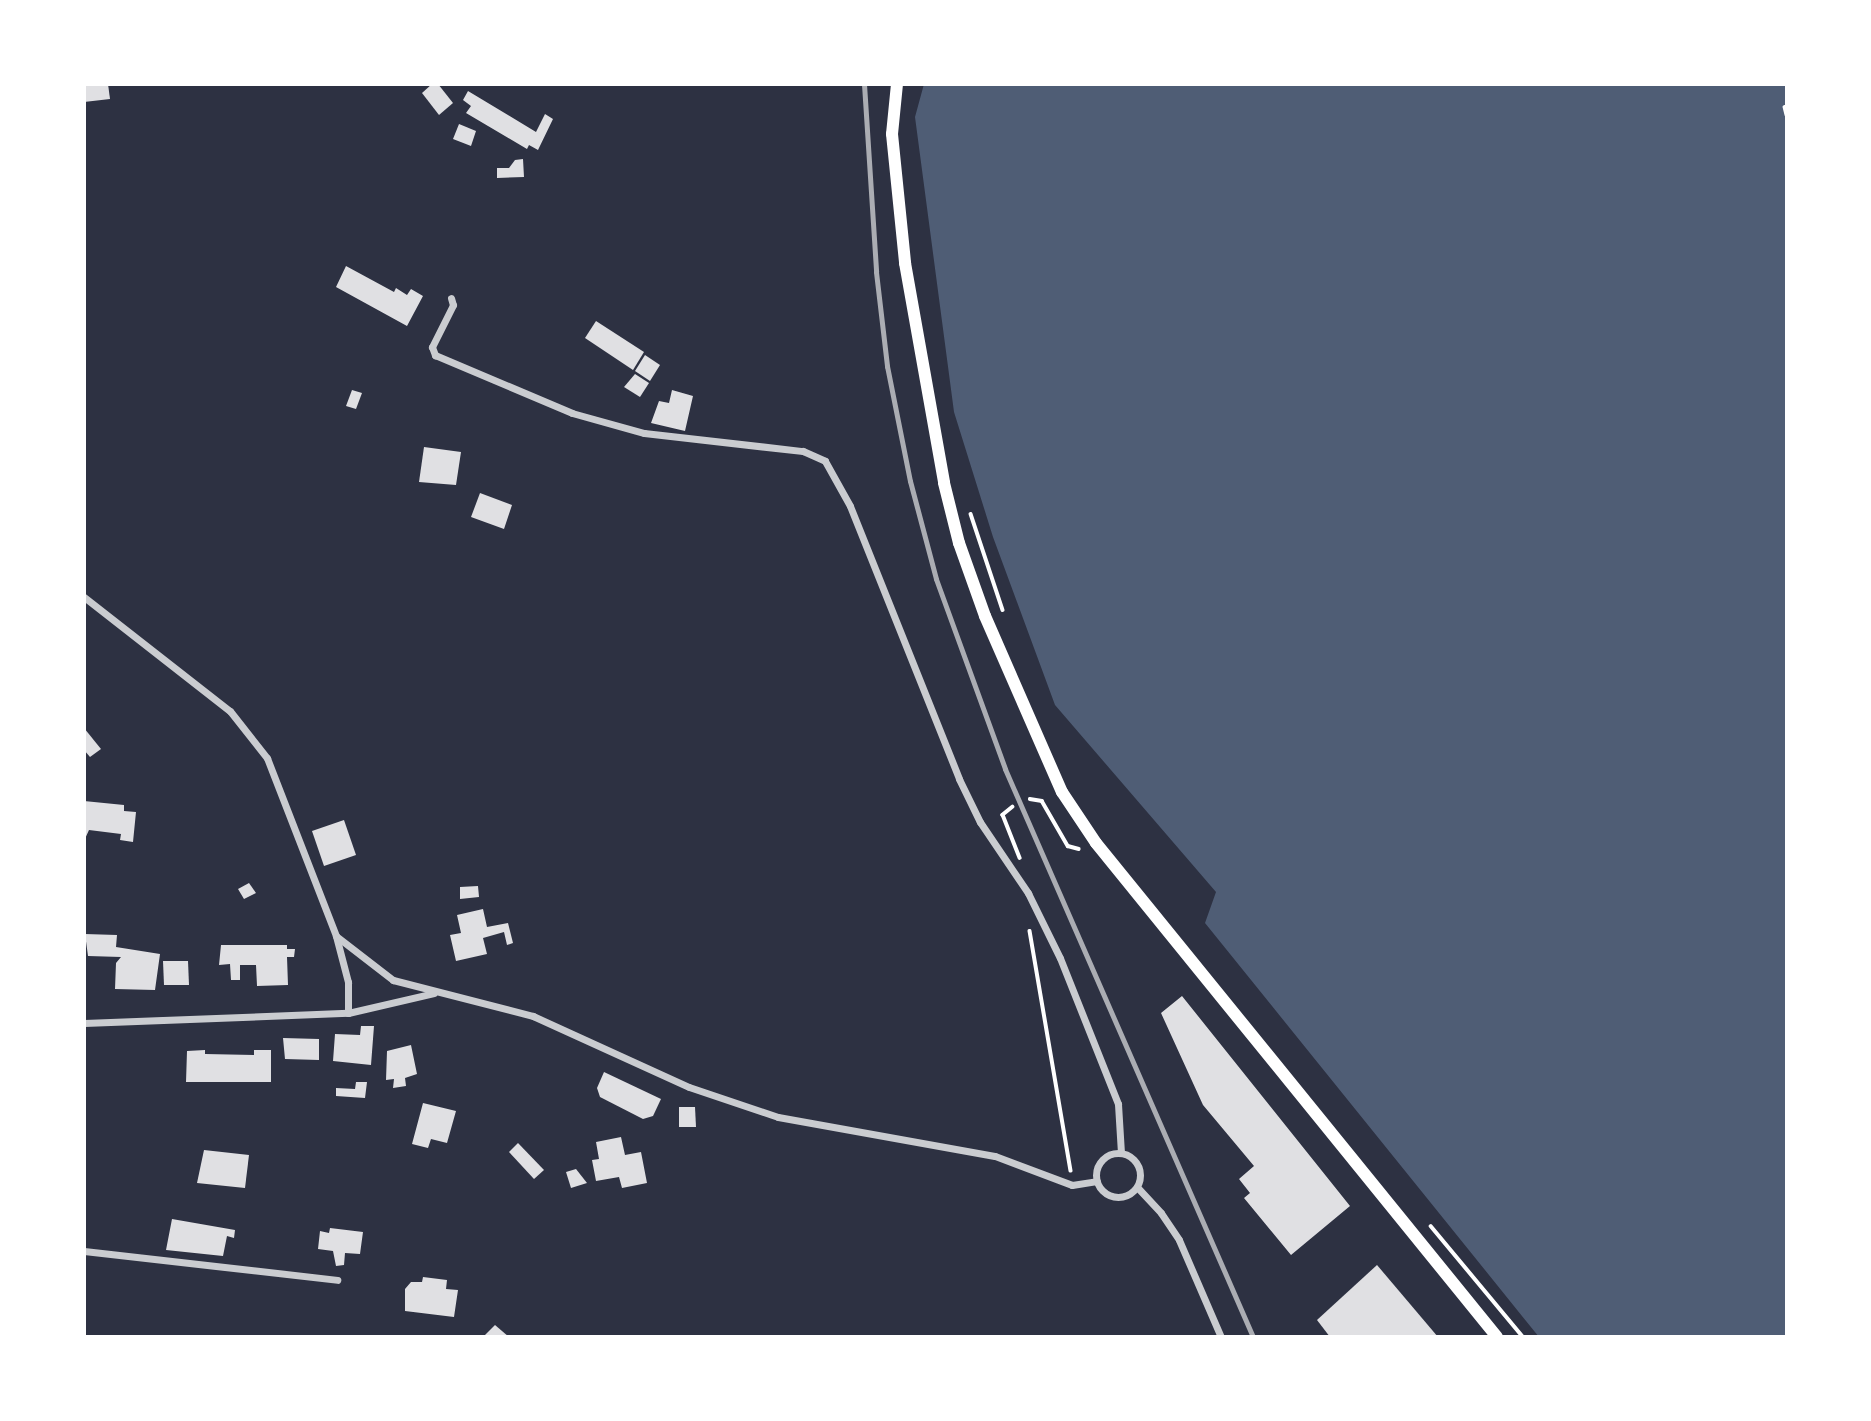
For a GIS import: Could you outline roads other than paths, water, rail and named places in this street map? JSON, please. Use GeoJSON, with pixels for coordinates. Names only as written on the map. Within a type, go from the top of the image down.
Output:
{"type":"FeatureCollection","features":[{"type":"Feature","properties":{"kind":"main road"},"geometry":{"type":"LineString","coordinates":[[897,84],[892,134],[905,263],[923,380],[956,531],[1025,712],[1062,792],[1096,844],[1497,1337]]}},
{"type":"Feature","properties":{"kind":"street"},"geometry":{"type":"LineString","coordinates":[[451,298],[453,305],[432,347],[435,355],[572,412],[645,433],[803,450],[825,461],[850,506],[959,779],[979,822],[1010,866],[1060,958],[1118,1104],[1121,1153],[1140,1170],[1137,1187]]}},
{"type":"Feature","properties":{"kind":"street"},"geometry":{"type":"LineString","coordinates":[[84,597],[143,640],[249,731],[267,758],[336,936],[348,982],[348,1013]]}},
{"type":"Feature","properties":{"kind":"street"},"geometry":{"type":"LineString","coordinates":[[336,936],[393,980],[434,993],[489,1002],[533,1016],[689,1087],[778,1117],[995,1156],[1072,1185],[1097,1181]]}},
{"type":"Feature","properties":{"kind":"street"},"geometry":{"type":"LineString","coordinates":[[84,1023],[348,1013],[434,993]]}},
{"type":"Feature","properties":{"kind":"street"},"geometry":{"type":"LineString","coordinates":[[1097,1181],[1099,1164],[1121,1153]]}},
{"type":"Feature","properties":{"kind":"street"},"geometry":{"type":"LineString","coordinates":[[1097,1181],[1115,1197],[1137,1187]]}},
{"type":"Feature","properties":{"kind":"street"},"geometry":{"type":"LineString","coordinates":[[1137,1187],[1161,1213],[1179,1240],[1221,1337]]}},
{"type":"Feature","properties":{"kind":"street"},"geometry":{"type":"LineString","coordinates":[[84,1251],[337,1280]]}},
{"type":"Feature","properties":{"kind":"water"},"geometry":{"type":"Polygon","coordinates":[[[924,84],[1787,84],[1787,1337],[1539,1337],[1205,923],[1216,892],[1055,705],[993,537],[954,412],[915,117],[924,84]]]}},
{"type":"Feature","properties":{"kind":"railway"},"geometry":{"type":"LineString","coordinates":[[864,84],[876,272],[887,366],[910,481],[936,579],[1005,769],[1253,1337]]}}]}
